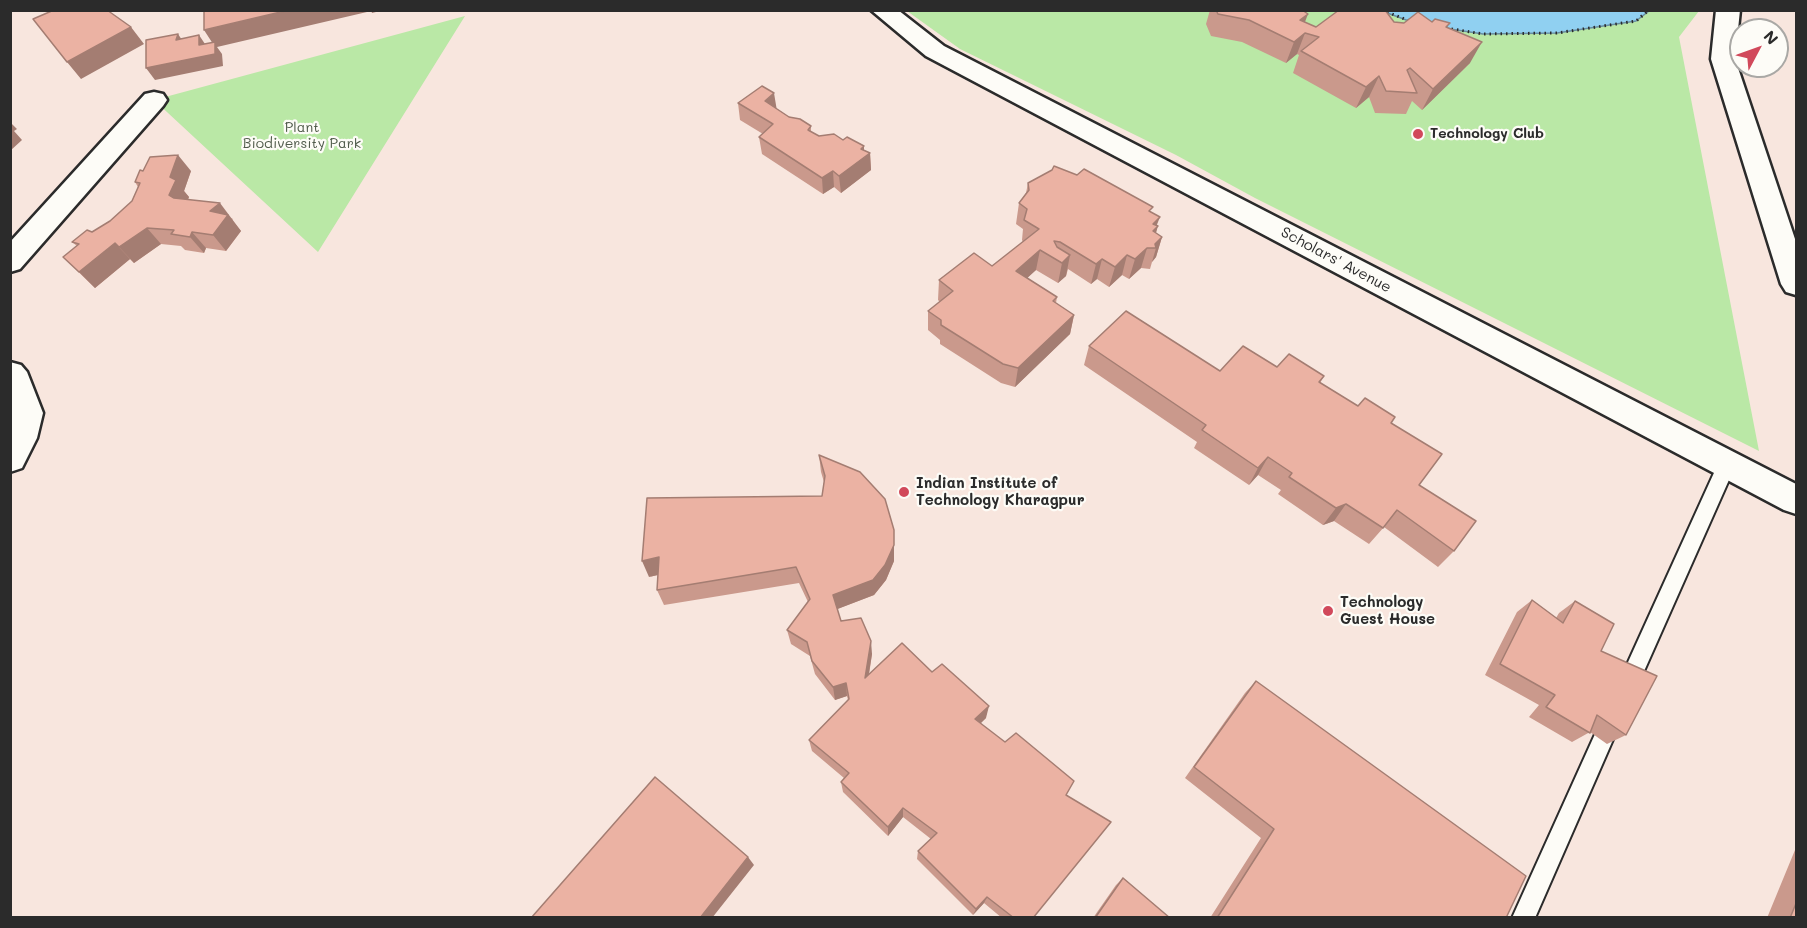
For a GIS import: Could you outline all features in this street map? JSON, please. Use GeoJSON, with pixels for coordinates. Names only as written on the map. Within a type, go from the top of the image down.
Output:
{"type":"FeatureCollection","features":[{"type":"Feature","properties":{"kind":"street","name":"Scholars' Avenue"},"geometry":{"type":"LineString","coordinates":[[882,10],[935,51],[1797,500]]}},
{"type":"Feature","properties":{"kind":"street"},"geometry":{"type":"LineString","coordinates":[[1728,10],[1724,59],[1797,284]]}},
{"type":"Feature","properties":{"kind":"street"},"geometry":{"type":"LineString","coordinates":[[10,261],[154,100]]}},
{"type":"Feature","properties":{"kind":"street"},"geometry":{"type":"LineString","coordinates":[[10,374],[16,381],[27,413],[21,438],[10,458]]}},
{"type":"Feature","properties":{"kind":"lane"},"geometry":{"type":"LineString","coordinates":[[1523,918],[1727,464]]}},
{"type":"Feature","properties":{"kind":"path"},"geometry":{"type":"LineString","coordinates":[[1382,10],[1417,24]]}},
{"type":"Feature","properties":{"kind":"path"},"geometry":{"type":"LineString","coordinates":[[1439,27],[1483,34],[1557,33],[1636,21],[1649,10]]}},
{"type":"Feature","properties":{"kind":"shaded area","name":"Indian Institute of Technology Kharagpur"},"geometry":{"type":"Polygon","coordinates":[[[11,11],[1796,11],[1796,917],[11,917],[11,11]]]}},
{"type":"Feature","properties":{"kind":"green space"},"geometry":{"type":"Polygon","coordinates":[[[907,11],[1699,11],[1679,37],[1759,451],[1255,198],[1176,155],[960,49],[907,11]]]}},
{"type":"Feature","properties":{"kind":"green space","name":"Plant Biodiversity Park"},"geometry":{"type":"Polygon","coordinates":[[[465,16],[318,252],[154,100],[465,16]]]}},
{"type":"Feature","properties":{"kind":"water"},"geometry":{"type":"Polygon","coordinates":[[[1382,11],[1649,11],[1636,21],[1557,33],[1483,34],[1417,24],[1382,11]]]}},
{"type":"Feature","properties":{"kind":"building"},"geometry":{"type":"Polygon","coordinates":[[[54,10],[107,10],[131,27],[67,62],[33,19],[54,10]]]}},
{"type":"Feature","properties":{"kind":"building"},"geometry":{"type":"Polygon","coordinates":[[[204,10],[289,10],[204,30],[204,10]]]}},
{"type":"Feature","properties":{"kind":"building"},"geometry":{"type":"Polygon","coordinates":[[[1216,10],[1302,10],[1308,14],[1300,20],[1316,27],[1339,10],[1385,10],[1394,22],[1404,23],[1418,12],[1432,22],[1435,19],[1450,23],[1446,27],[1482,42],[1433,89],[1410,68],[1407,70],[1417,93],[1386,91],[1379,76],[1366,87],[1301,51],[1319,37],[1305,33],[1294,42],[1249,20],[1218,14],[1216,10]]]}},
{"type":"Feature","properties":{"kind":"building"},"geometry":{"type":"Polygon","coordinates":[[[178,34],[176,40],[199,35],[199,45],[215,42],[215,54],[146,68],[146,40],[178,34]]]}},
{"type":"Feature","properties":{"kind":"building"},"geometry":{"type":"Polygon","coordinates":[[[762,86],[774,93],[765,101],[789,117],[800,119],[811,126],[808,130],[819,136],[834,134],[843,140],[847,137],[864,146],[861,149],[870,153],[839,176],[833,171],[822,178],[759,137],[773,124],[738,103],[762,86]]]}},
{"type":"Feature","properties":{"kind":"building"},"geometry":{"type":"Polygon","coordinates":[[[178,155],[170,177],[176,180],[169,195],[174,198],[220,203],[210,211],[228,215],[213,235],[192,232],[190,237],[171,234],[174,230],[147,228],[119,247],[115,243],[79,272],[63,257],[79,244],[72,242],[87,230],[92,232],[110,221],[132,201],[140,183],[135,182],[140,170],[143,171],[150,157],[178,155]]]}},
{"type":"Feature","properties":{"kind":"building"},"geometry":{"type":"Polygon","coordinates":[[[1054,166],[1077,175],[1084,169],[1153,207],[1149,211],[1160,217],[1153,224],[1158,226],[1153,231],[1162,237],[1155,244],[1156,248],[1147,248],[1135,259],[1127,255],[1115,267],[1102,259],[1096,264],[1060,242],[1054,241],[1057,247],[1070,255],[1062,263],[1040,250],[1016,271],[1057,297],[1053,301],[1074,315],[1018,368],[1003,364],[941,325],[941,320],[928,311],[953,291],[939,280],[974,253],[992,266],[1039,229],[1024,220],[1027,209],[1019,203],[1029,190],[1028,183],[1052,170],[1054,166]]]}},
{"type":"Feature","properties":{"kind":"building"},"geometry":{"type":"Polygon","coordinates":[[[1126,311],[1220,371],[1243,346],[1277,367],[1289,354],[1324,376],[1319,382],[1358,406],[1365,398],[1395,417],[1391,423],[1442,454],[1419,485],[1476,521],[1454,551],[1397,510],[1383,528],[1346,504],[1336,508],[1289,477],[1292,473],[1268,457],[1258,468],[1202,430],[1206,425],[1089,346],[1126,311]]]}},
{"type":"Feature","properties":{"kind":"building"},"geometry":{"type":"Polygon","coordinates":[[[819,455],[860,472],[885,499],[894,530],[894,545],[885,565],[873,580],[833,595],[841,621],[861,618],[871,641],[865,678],[902,643],[932,672],[942,664],[989,706],[975,719],[1005,742],[1016,733],[1074,781],[1066,795],[1111,822],[1033,918],[1014,918],[987,897],[976,909],[918,851],[937,833],[903,808],[888,827],[841,782],[849,773],[809,740],[849,699],[846,683],[833,687],[812,661],[807,642],[787,630],[810,599],[796,567],[657,590],[659,557],[642,561],[647,498],[822,496],[825,476],[819,455]]]}},
{"type":"Feature","properties":{"kind":"building"},"geometry":{"type":"Polygon","coordinates":[[[1532,600],[1563,623],[1575,601],[1614,624],[1601,651],[1657,676],[1626,735],[1597,715],[1590,733],[1546,707],[1555,695],[1500,664],[1532,600]]]}},
{"type":"Feature","properties":{"kind":"building"},"geometry":{"type":"Polygon","coordinates":[[[1256,681],[1526,876],[1506,918],[1217,918],[1274,829],[1194,767],[1256,681]]]}},
{"type":"Feature","properties":{"kind":"building"},"geometry":{"type":"Polygon","coordinates":[[[655,777],[748,857],[700,918],[531,918],[655,777]]]}},
{"type":"Feature","properties":{"kind":"building"},"geometry":{"type":"Polygon","coordinates":[[[1123,878],[1170,918],[1095,918],[1123,878]]]}},
{"type":"Feature","properties":{"kind":"building"},"geometry":{"type":"Polygon","coordinates":[[[1797,901],[1797,918],[1790,918],[1797,901]]]}},
{"type":"Feature","properties":{"kind":"place","name":"Technology Club"},"geometry":{"type":"Point","coordinates":[1418,134]}},
{"type":"Feature","properties":{"kind":"place","name":"Indian Institute of Technology Kharagpur"},"geometry":{"type":"Point","coordinates":[904,492]}},
{"type":"Feature","properties":{"kind":"place","name":"Technology Guest House"},"geometry":{"type":"Point","coordinates":[1328,611]}}]}
